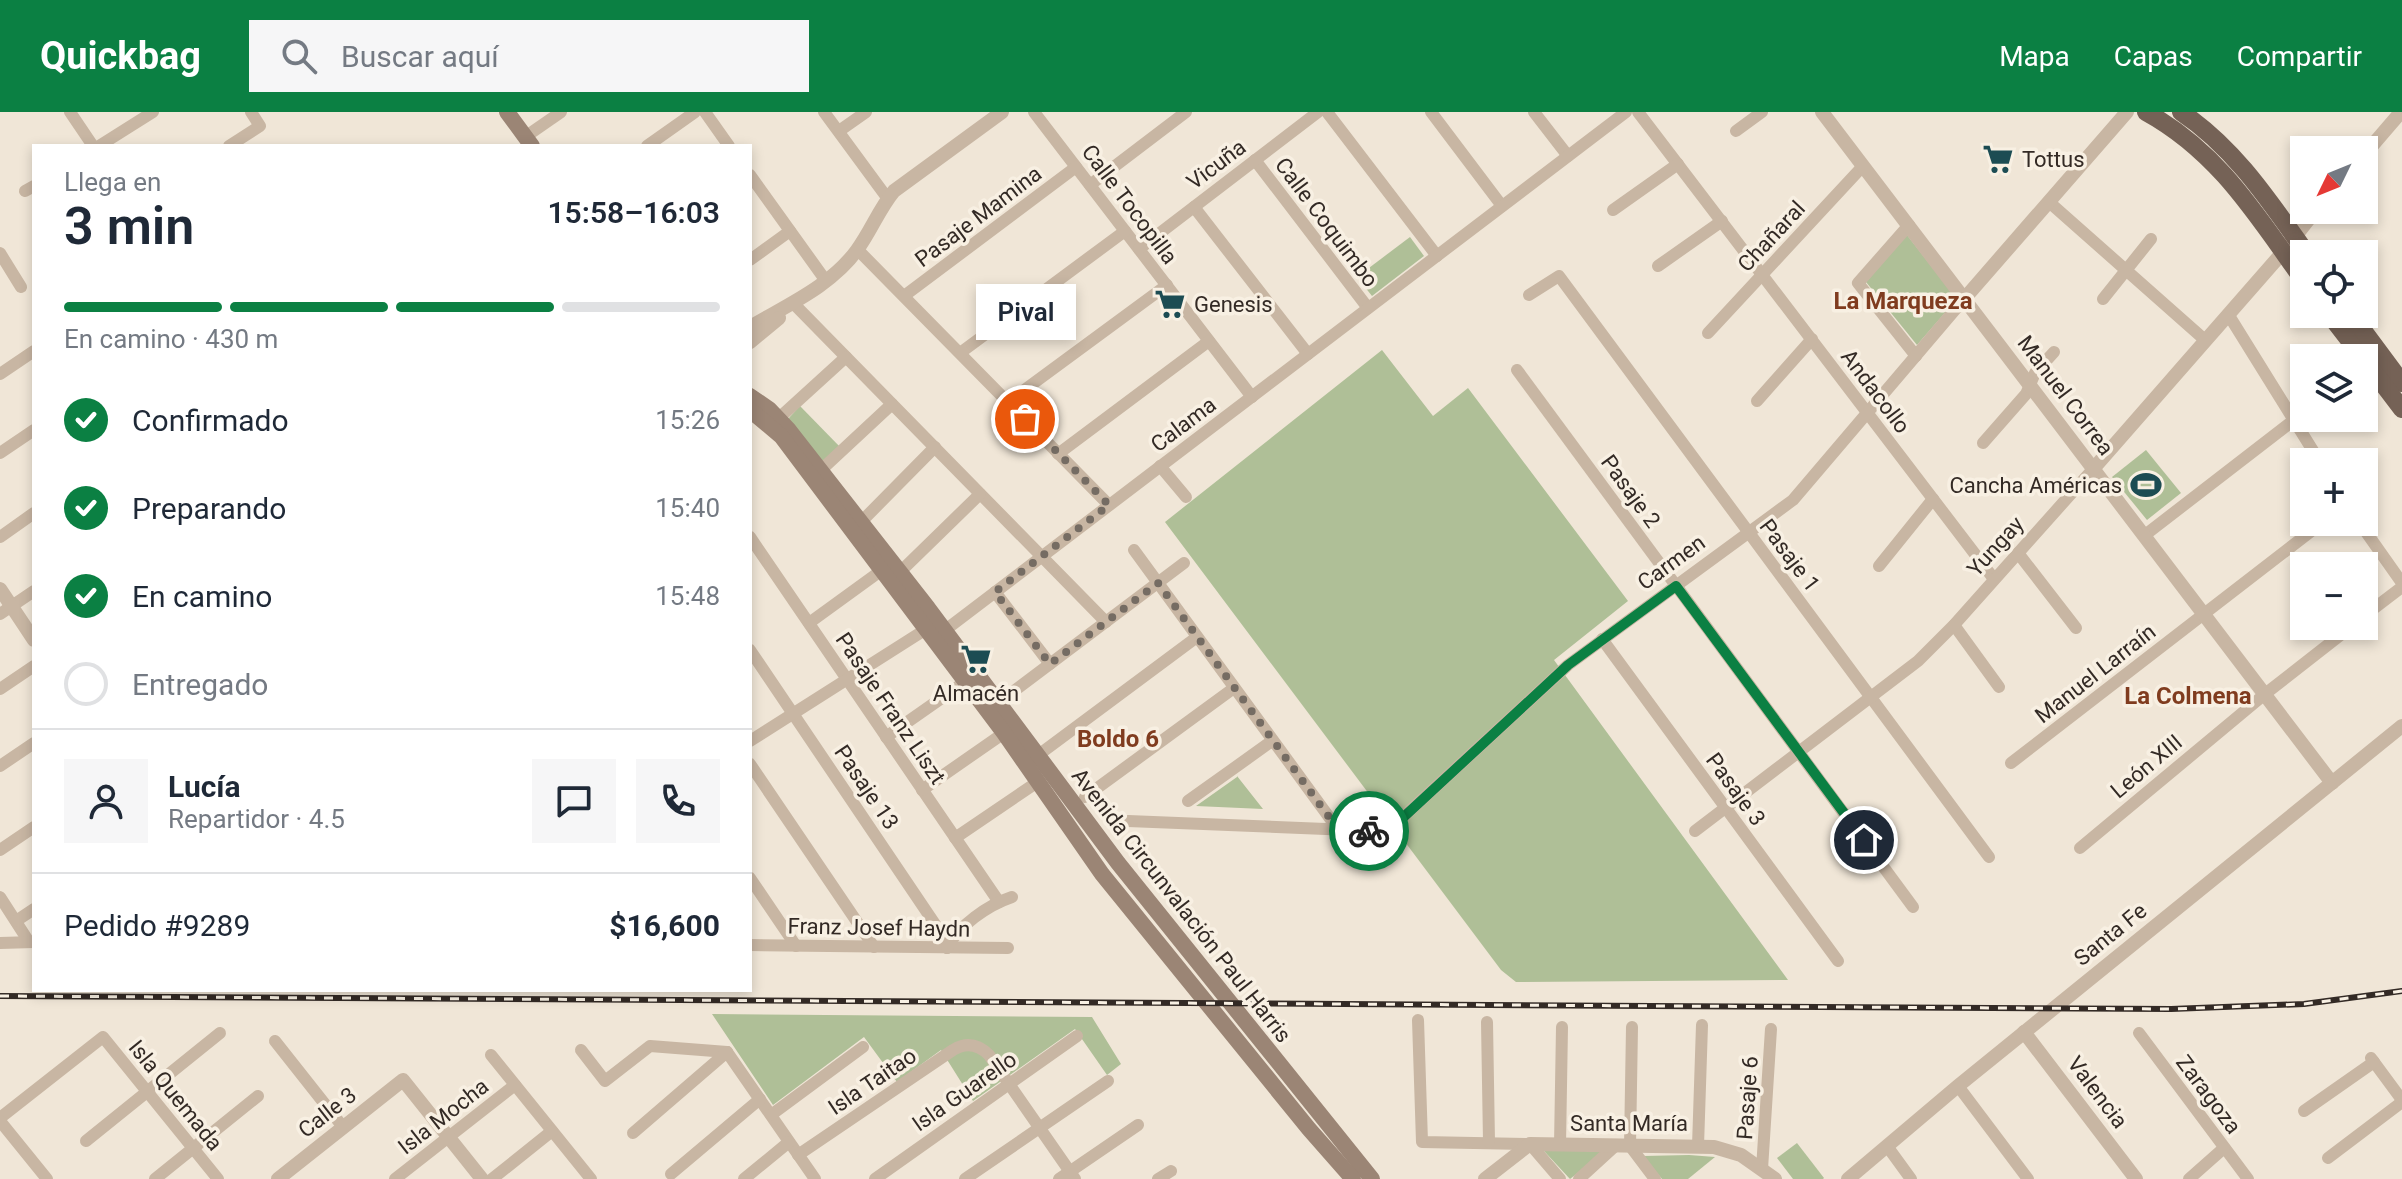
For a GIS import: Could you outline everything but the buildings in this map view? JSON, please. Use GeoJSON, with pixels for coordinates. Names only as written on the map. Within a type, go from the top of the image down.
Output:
{"type":"FeatureCollection","features":[{"type":"Feature","properties":{"kind":"main road"},"geometry":{"type":"LineString","coordinates":[[507,112],[528,142]]}},
{"type":"Feature","properties":{"kind":"main road"},"geometry":{"type":"LineString","coordinates":[[2146,112],[2193,142],[2220,167],[2290,262]]}},
{"type":"Feature","properties":{"kind":"main road"},"geometry":{"type":"LineString","coordinates":[[2181,112],[2235,157],[2297,240]]}},
{"type":"Feature","properties":{"kind":"main road"},"geometry":{"type":"LineString","coordinates":[[2340,328],[2352,344]]}},
{"type":"Feature","properties":{"kind":"main road"},"geometry":{"type":"LineString","coordinates":[[2361,328],[2402,383]]}},
{"type":"Feature","properties":{"kind":"main road"},"geometry":{"type":"LineString","coordinates":[[2378,377],[2402,409]]}},
{"type":"Feature","properties":{"kind":"main road","name":"Avenida Circunvalación Paul Harris"},"geometry":{"type":"LineString","coordinates":[[752,398],[779,418],[900,572],[966,681],[1102,874],[1353,1179]]}},
{"type":"Feature","properties":{"kind":"main road","name":"Avenida Circunvalación Paul Harris"},"geometry":{"type":"LineString","coordinates":[[752,412],[781,436],[882,570],[998,703],[1118,863],[1372,1179]]}},
{"type":"Feature","properties":{"kind":"street"},"geometry":{"type":"LineString","coordinates":[[70,112],[94,144]]}},
{"type":"Feature","properties":{"kind":"street"},"geometry":{"type":"LineString","coordinates":[[99,144],[153,112]]}},
{"type":"Feature","properties":{"kind":"street"},"geometry":{"type":"LineString","coordinates":[[232,144],[260,126],[251,112]]}},
{"type":"Feature","properties":{"kind":"street"},"geometry":{"type":"LineString","coordinates":[[528,142],[561,112]]}},
{"type":"Feature","properties":{"kind":"street"},"geometry":{"type":"LineString","coordinates":[[650,144],[695,112]]}},
{"type":"Feature","properties":{"kind":"street"},"geometry":{"type":"LineString","coordinates":[[705,112],[728,144]]}},
{"type":"Feature","properties":{"kind":"street"},"geometry":{"type":"LineString","coordinates":[[824,112],[888,199]]}},
{"type":"Feature","properties":{"kind":"street"},"geometry":{"type":"LineString","coordinates":[[839,131],[866,112]]}},
{"type":"Feature","properties":{"kind":"street"},"geometry":{"type":"LineString","coordinates":[[752,326],[826,281],[858,250],[894,191],[1002,112]]}},
{"type":"Feature","properties":{"kind":"street","name":"Calle Tocopilla"},"geometry":{"type":"LineString","coordinates":[[1034,112],[1252,397]]}},
{"type":"Feature","properties":{"kind":"street"},"geometry":{"type":"LineString","coordinates":[[1090,185],[1186,112]]}},
{"type":"Feature","properties":{"kind":"street","name":"Vicuña"},"geometry":{"type":"LineString","coordinates":[[1139,249],[1318,112]]}},
{"type":"Feature","properties":{"kind":"street"},"geometry":{"type":"LineString","coordinates":[[1327,112],[1437,256]]}},
{"type":"Feature","properties":{"kind":"street"},"geometry":{"type":"LineString","coordinates":[[1431,112],[1502,206]]}},
{"type":"Feature","properties":{"kind":"street"},"geometry":{"type":"LineString","coordinates":[[1534,112],[1568,156]]}},
{"type":"Feature","properties":{"kind":"street","name":"Calama"},"geometry":{"type":"LineString","coordinates":[[752,740],[846,678],[935,630],[995,592],[1626,112]]}},
{"type":"Feature","properties":{"kind":"street","name":"Andacollo"},"geometry":{"type":"LineString","coordinates":[[1638,112],[1994,579]]}},
{"type":"Feature","properties":{"kind":"street"},"geometry":{"type":"LineString","coordinates":[[1736,131],[1762,112]]}},
{"type":"Feature","properties":{"kind":"street","name":"Manuel Correa"},"geometry":{"type":"LineString","coordinates":[[1822,112],[2332,783]]}},
{"type":"Feature","properties":{"kind":"street","name":"Carmen"},"geometry":{"type":"LineString","coordinates":[[1128,821],[1375,831],[1391,828],[1552,680],[1602,639],[1793,500],[2127,112]]}},
{"type":"Feature","properties":{"kind":"street"},"geometry":{"type":"LineString","coordinates":[[2378,139],[2401,112]]}},
{"type":"Feature","properties":{"kind":"street","name":"Calle Coquimbo"},"geometry":{"type":"LineString","coordinates":[[1255,160],[1368,308]]}},
{"type":"Feature","properties":{"kind":"street"},"geometry":{"type":"LineString","coordinates":[[1613,210],[1678,164]]}},
{"type":"Feature","properties":{"kind":"street","name":"Chañaral"},"geometry":{"type":"LineString","coordinates":[[1708,333],[1863,166]]}},
{"type":"Feature","properties":{"kind":"street","name":"Pasaje Mamina"},"geometry":{"type":"LineString","coordinates":[[904,296],[1076,167]]}},
{"type":"Feature","properties":{"kind":"street"},"geometry":{"type":"LineString","coordinates":[[752,178],[826,281]]}},
{"type":"Feature","properties":{"kind":"street"},"geometry":{"type":"LineString","coordinates":[[2049,202],[2205,340]]}},
{"type":"Feature","properties":{"kind":"street"},"geometry":{"type":"LineString","coordinates":[[1194,207],[1308,354]]}},
{"type":"Feature","properties":{"kind":"street"},"geometry":{"type":"LineString","coordinates":[[1658,266],[1722,221]]}},
{"type":"Feature","properties":{"kind":"street","name":"Yungay"},"geometry":{"type":"LineString","coordinates":[[1695,831],[1918,661],[2094,468],[2304,224]]}},
{"type":"Feature","properties":{"kind":"street"},"geometry":{"type":"LineString","coordinates":[[1909,225],[1858,283],[1916,356]]}},
{"type":"Feature","properties":{"kind":"street"},"geometry":{"type":"LineString","coordinates":[[752,259],[790,231]]}},
{"type":"Feature","properties":{"kind":"street"},"geometry":{"type":"LineString","coordinates":[[960,353],[1125,231]]}},
{"type":"Feature","properties":{"kind":"street"},"geometry":{"type":"LineString","coordinates":[[2103,299],[2151,239]]}},
{"type":"Feature","properties":{"kind":"street"},"geometry":{"type":"LineString","coordinates":[[858,250],[1109,505]]}},
{"type":"Feature","properties":{"kind":"street"},"geometry":{"type":"LineString","coordinates":[[0,253],[21,287]]}},
{"type":"Feature","properties":{"kind":"street","name":"Pasaje 1"},"geometry":{"type":"LineString","coordinates":[[1529,295],[1559,276],[1989,857]]}},
{"type":"Feature","properties":{"kind":"street"},"geometry":{"type":"LineString","coordinates":[[1008,402],[1167,285]]}},
{"type":"Feature","properties":{"kind":"street"},"geometry":{"type":"LineString","coordinates":[[752,340],[793,303]]}},
{"type":"Feature","properties":{"kind":"street"},"geometry":{"type":"LineString","coordinates":[[793,303],[1106,622]]}},
{"type":"Feature","properties":{"kind":"street"},"geometry":{"type":"LineString","coordinates":[[2228,314],[2290,414]]}},
{"type":"Feature","properties":{"kind":"street"},"geometry":{"type":"LineString","coordinates":[[1757,401],[1812,339]]}},
{"type":"Feature","properties":{"kind":"street"},"geometry":{"type":"LineString","coordinates":[[1058,454],[1209,341]]}},
{"type":"Feature","properties":{"kind":"street"},"geometry":{"type":"LineString","coordinates":[[0,374],[32,352]]}},
{"type":"Feature","properties":{"kind":"street"},"geometry":{"type":"LineString","coordinates":[[1983,443],[2026,394],[2029,383],[2054,352]]}},
{"type":"Feature","properties":{"kind":"street"},"geometry":{"type":"LineString","coordinates":[[779,418],[846,357]]}},
{"type":"Feature","properties":{"kind":"street","name":"Pasaje 2"},"geometry":{"type":"LineString","coordinates":[[1517,370],[1913,907]]}},
{"type":"Feature","properties":{"kind":"street"},"geometry":{"type":"LineString","coordinates":[[821,470],[892,404]]}},
{"type":"Feature","properties":{"kind":"street"},"geometry":{"type":"LineString","coordinates":[[2145,535],[2290,423]]}},
{"type":"Feature","properties":{"kind":"street"},"geometry":{"type":"LineString","coordinates":[[0,453],[32,431]]}},
{"type":"Feature","properties":{"kind":"street"},"geometry":{"type":"LineString","coordinates":[[861,522],[935,447]]}},
{"type":"Feature","properties":{"kind":"street"},"geometry":{"type":"LineString","coordinates":[[1160,466],[1186,497]]}},
{"type":"Feature","properties":{"kind":"street"},"geometry":{"type":"LineString","coordinates":[[900,572],[980,494]]}},
{"type":"Feature","properties":{"kind":"street"},"geometry":{"type":"LineString","coordinates":[[1879,566],[1933,499]]}},
{"type":"Feature","properties":{"kind":"street"},"geometry":{"type":"LineString","coordinates":[[0,537],[32,514]]}},
{"type":"Feature","properties":{"kind":"street","name":"Manuel Larraín"},"geometry":{"type":"LineString","coordinates":[[2011,763],[2305,536]]}},
{"type":"Feature","properties":{"kind":"street"},"geometry":{"type":"LineString","coordinates":[[2369,536],[2402,585],[2378,605]]}},
{"type":"Feature","properties":{"kind":"street","name":"Pasaje Franz Liszt"},"geometry":{"type":"LineString","coordinates":[[752,540],[955,838],[1005,900],[957,932],[947,948]]}},
{"type":"Feature","properties":{"kind":"street"},"geometry":{"type":"LineString","coordinates":[[1134,550],[1337,828]]}},
{"type":"Feature","properties":{"kind":"street"},"geometry":{"type":"LineString","coordinates":[[2018,553],[2076,628]]}},
{"type":"Feature","properties":{"kind":"street"},"geometry":{"type":"LineString","coordinates":[[998,703],[1184,563]]}},
{"type":"Feature","properties":{"kind":"street"},"geometry":{"type":"LineString","coordinates":[[809,623],[882,570]]}},
{"type":"Feature","properties":{"kind":"street"},"geometry":{"type":"LineString","coordinates":[[0,589],[6,610],[32,638]]}},
{"type":"Feature","properties":{"kind":"street"},"geometry":{"type":"LineString","coordinates":[[6,610],[32,592]]}},
{"type":"Feature","properties":{"kind":"street"},"geometry":{"type":"LineString","coordinates":[[995,592],[1050,664]]}},
{"type":"Feature","properties":{"kind":"street"},"geometry":{"type":"LineString","coordinates":[[1954,625],[1999,687]]}},
{"type":"Feature","properties":{"kind":"street"},"geometry":{"type":"LineString","coordinates":[[1037,756],[1197,637]]}},
{"type":"Feature","properties":{"kind":"street","name":"Pasaje 3"},"geometry":{"type":"LineString","coordinates":[[1602,639],[1838,961]]}},
{"type":"Feature","properties":{"kind":"street","name":"León XIII"},"geometry":{"type":"LineString","coordinates":[[2080,848],[2334,640]]}},
{"type":"Feature","properties":{"kind":"street","name":"Pasaje 13"},"geometry":{"type":"LineString","coordinates":[[752,653],[941,933],[947,948]]}},
{"type":"Feature","properties":{"kind":"street"},"geometry":{"type":"LineString","coordinates":[[0,689],[32,667]]}},
{"type":"Feature","properties":{"kind":"street"},"geometry":{"type":"LineString","coordinates":[[886,737],[966,681]]}},
{"type":"Feature","properties":{"kind":"street"},"geometry":{"type":"LineString","coordinates":[[1085,797],[1234,688]]}},
{"type":"Feature","properties":{"kind":"street","name":"Santa Fe"},"geometry":{"type":"LineString","coordinates":[[1848,1179],[2402,726]]}},
{"type":"Feature","properties":{"kind":"street"},"geometry":{"type":"LineString","coordinates":[[922,790],[1004,733]]}},
{"type":"Feature","properties":{"kind":"street"},"geometry":{"type":"LineString","coordinates":[[1188,801],[1272,741]]}},
{"type":"Feature","properties":{"kind":"street"},"geometry":{"type":"LineString","coordinates":[[0,766],[32,744]]}},
{"type":"Feature","properties":{"kind":"street"},"geometry":{"type":"LineString","coordinates":[[752,767],[874,947]]}},
{"type":"Feature","properties":{"kind":"street"},"geometry":{"type":"LineString","coordinates":[[955,838],[1039,781]]}},
{"type":"Feature","properties":{"kind":"street"},"geometry":{"type":"LineString","coordinates":[[0,850],[32,828]]}},
{"type":"Feature","properties":{"kind":"street"},"geometry":{"type":"LineString","coordinates":[[752,881],[796,946]]}},
{"type":"Feature","properties":{"kind":"street"},"geometry":{"type":"LineString","coordinates":[[0,897],[32,942]]}},
{"type":"Feature","properties":{"kind":"street"},"geometry":{"type":"LineString","coordinates":[[16,921],[32,910]]}},
{"type":"Feature","properties":{"kind":"street"},"geometry":{"type":"LineString","coordinates":[[0,943],[32,942]]}},
{"type":"Feature","properties":{"kind":"street","name":"Franz Josef Haydn"},"geometry":{"type":"LineString","coordinates":[[752,945],[1008,948]]}},
{"type":"Feature","properties":{"kind":"street"},"geometry":{"type":"LineString","coordinates":[[1418,1020],[1422,1142],[1530,1144],[1560,1179]]}},
{"type":"Feature","properties":{"kind":"street"},"geometry":{"type":"LineString","coordinates":[[1487,1022],[1489,1142]]}},
{"type":"Feature","properties":{"kind":"street"},"geometry":{"type":"LineString","coordinates":[[1698,1146],[1702,1025]]}},
{"type":"Feature","properties":{"kind":"street"},"geometry":{"type":"LineString","coordinates":[[1560,1145],[1562,1027]]}},
{"type":"Feature","properties":{"kind":"street"},"geometry":{"type":"LineString","coordinates":[[1632,1027],[1623,1146],[1655,1179]]}},
{"type":"Feature","properties":{"kind":"street","name":"Pasaje 6"},"geometry":{"type":"LineString","coordinates":[[1762,1169],[1771,1029]]}},
{"type":"Feature","properties":{"kind":"street","name":"Valencia"},"geometry":{"type":"LineString","coordinates":[[2024,1032],[2136,1179]]}},
{"type":"Feature","properties":{"kind":"street"},"geometry":{"type":"LineString","coordinates":[[86,1141],[220,1033]]}},
{"type":"Feature","properties":{"kind":"street","name":"Zaragoza"},"geometry":{"type":"LineString","coordinates":[[2139,1033],[2248,1179]]}},
{"type":"Feature","properties":{"kind":"street","name":"Isla Guarello"},"geometry":{"type":"LineString","coordinates":[[875,1179],[1077,1036]]}},
{"type":"Feature","properties":{"kind":"street","name":"Isla Quemada"},"geometry":{"type":"LineString","coordinates":[[0,1120],[103,1037],[218,1179]]}},
{"type":"Feature","properties":{"kind":"street"},"geometry":{"type":"LineString","coordinates":[[275,1041],[343,1127]]}},
{"type":"Feature","properties":{"kind":"street","name":"Isla Taitao"},"geometry":{"type":"LineString","coordinates":[[798,1155],[953,1050],[970,1045],[985,1051],[1009,1084]]}},
{"type":"Feature","properties":{"kind":"street"},"geometry":{"type":"LineString","coordinates":[[581,1050],[605,1081],[650,1046],[727,1052]]}},
{"type":"Feature","properties":{"kind":"street"},"geometry":{"type":"LineString","coordinates":[[771,1115],[863,1047]]}},
{"type":"Feature","properties":{"kind":"street"},"geometry":{"type":"LineString","coordinates":[[727,1052],[815,1179]]}},
{"type":"Feature","properties":{"kind":"street"},"geometry":{"type":"LineString","coordinates":[[633,1133],[727,1052]]}},
{"type":"Feature","properties":{"kind":"street"},"geometry":{"type":"LineString","coordinates":[[491,1055],[591,1179]]}},
{"type":"Feature","properties":{"kind":"street"},"geometry":{"type":"LineString","coordinates":[[2304,1111],[2372,1059],[2400,1095],[2328,1158]]}},
{"type":"Feature","properties":{"kind":"street","name":"Calle 3"},"geometry":{"type":"LineString","coordinates":[[278,1179],[403,1080],[448,1137]]}},
{"type":"Feature","properties":{"kind":"street"},"geometry":{"type":"LineString","coordinates":[[965,1179],[1108,1081]]}},
{"type":"Feature","properties":{"kind":"street"},"geometry":{"type":"LineString","coordinates":[[1009,1084],[1040,1128],[1068,1177],[1138,1125]]}},
{"type":"Feature","properties":{"kind":"street","name":"Isla Mocha"},"geometry":{"type":"LineString","coordinates":[[395,1179],[515,1085]]}},
{"type":"Feature","properties":{"kind":"street"},"geometry":{"type":"LineString","coordinates":[[1958,1086],[2028,1179]]}},
{"type":"Feature","properties":{"kind":"street"},"geometry":{"type":"LineString","coordinates":[[155,1179],[258,1096]]}},
{"type":"Feature","properties":{"kind":"street"},"geometry":{"type":"LineString","coordinates":[[671,1174],[760,1099]]}},
{"type":"Feature","properties":{"kind":"street"},"geometry":{"type":"LineString","coordinates":[[0,1120],[42,1177]]}},
{"type":"Feature","properties":{"kind":"street"},"geometry":{"type":"LineString","coordinates":[[492,1179],[552,1131]]}},
{"type":"Feature","properties":{"kind":"street"},"geometry":{"type":"LineString","coordinates":[[448,1137],[482,1179]]}},
{"type":"Feature","properties":{"kind":"street"},"geometry":{"type":"LineString","coordinates":[[744,1179],[789,1142]]}},
{"type":"Feature","properties":{"kind":"street"},"geometry":{"type":"LineString","coordinates":[[1485,1179],[1530,1144]]}},
{"type":"Feature","properties":{"kind":"street","name":"Santa María"},"geometry":{"type":"LineString","coordinates":[[1530,1144],[1698,1146],[1732,1152],[1775,1179]]}},
{"type":"Feature","properties":{"kind":"street"},"geometry":{"type":"LineString","coordinates":[[1579,1179],[1623,1146]]}},
{"type":"Feature","properties":{"kind":"street"},"geometry":{"type":"LineString","coordinates":[[1887,1146],[1911,1179]]}},
{"type":"Feature","properties":{"kind":"street"},"geometry":{"type":"LineString","coordinates":[[2189,1179],[2224,1148]]}},
{"type":"Feature","properties":{"kind":"street"},"geometry":{"type":"LineString","coordinates":[[1158,1179],[1171,1171]]}},
{"type":"Feature","properties":{"kind":"green space"},"geometry":{"type":"Polygon","coordinates":[[[1907,235],[1957,299],[1917,345],[1866,282],[1907,235]]]}},
{"type":"Feature","properties":{"kind":"green space"},"geometry":{"type":"Polygon","coordinates":[[[1410,237],[1424,256],[1372,296],[1357,277],[1410,237]]]}},
{"type":"Feature","properties":{"kind":"green space"},"geometry":{"type":"Polygon","coordinates":[[[1382,350],[1433,416],[1468,388],[1628,601],[1554,660],[1788,980],[1516,982],[1501,970],[1165,522],[1382,350]]]}},
{"type":"Feature","properties":{"kind":"green space"},"geometry":{"type":"Polygon","coordinates":[[[800,406],[841,448],[822,466],[787,420],[800,406]]]}},
{"type":"Feature","properties":{"kind":"green space","name":"Cancha Américas"},"geometry":{"type":"Polygon","coordinates":[[[2146,450],[2181,493],[2147,520],[2112,477],[2146,450]]]}},
{"type":"Feature","properties":{"kind":"green space"},"geometry":{"type":"Polygon","coordinates":[[[1237,777],[1263,809],[1196,806],[1237,777]]]}},
{"type":"Feature","properties":{"kind":"green space"},"geometry":{"type":"Polygon","coordinates":[[[712,1014],[1092,1017],[1121,1064],[1107,1075],[1075,1029],[973,1101],[941,1050],[897,1082],[864,1037],[773,1105],[712,1014]]]}},
{"type":"Feature","properties":{"kind":"green space"},"geometry":{"type":"Polygon","coordinates":[[[1797,1143],[1823,1179],[1793,1179],[1777,1158],[1797,1143]]]}},
{"type":"Feature","properties":{"kind":"green space"},"geometry":{"type":"Polygon","coordinates":[[[1544,1151],[1605,1151],[1570,1179],[1544,1151]]]}},
{"type":"Feature","properties":{"kind":"green space"},"geometry":{"type":"Polygon","coordinates":[[[1643,1156],[1715,1157],[1688,1179],[1662,1179],[1643,1156]]]}},
{"type":"Feature","properties":{"kind":"railway"},"geometry":{"type":"LineString","coordinates":[[0,996],[2171,1009],[2304,1004],[2402,991]]}},
{"type":"Feature","properties":{"kind":"way so far"},"geometry":{"type":"LineString","coordinates":[[1025,419],[1109,505],[995,592],[1050,664],[1158,583],[1337,828],[1369,831]]}},
{"type":"Feature","properties":{"kind":"place","name":"Tottus"},"geometry":{"type":"Point","coordinates":[1998,159]}},
{"type":"Feature","properties":{"kind":"place","name":"Genesis"},"geometry":{"type":"Point","coordinates":[1170,304]}},
{"type":"Feature","properties":{"kind":"place","name":"Pival"},"geometry":{"type":"Point","coordinates":[1025,419]}},
{"type":"Feature","properties":{"kind":"place","name":"Cancha Américas"},"geometry":{"type":"Point","coordinates":[2146,485]}},
{"type":"Feature","properties":{"kind":"place","name":"Almacén"},"geometry":{"type":"Point","coordinates":[976,659]}},
{"type":"Feature","properties":{"kind":"district","name":"La Marqueza"},"geometry":{"type":"Point","coordinates":[1903,301]}},
{"type":"Feature","properties":{"kind":"district","name":"La Colmena"},"geometry":{"type":"Point","coordinates":[2188,696]}},
{"type":"Feature","properties":{"kind":"district","name":"Boldo 6"},"geometry":{"type":"Point","coordinates":[1118,739]}},
{"type":"Feature","properties":{"kind":"route"},"geometry":{"type":"LineString","coordinates":[[1369,831],[1381,831],[1395,825],[1568,665],[1676,586],[1864,840]]}}]}
